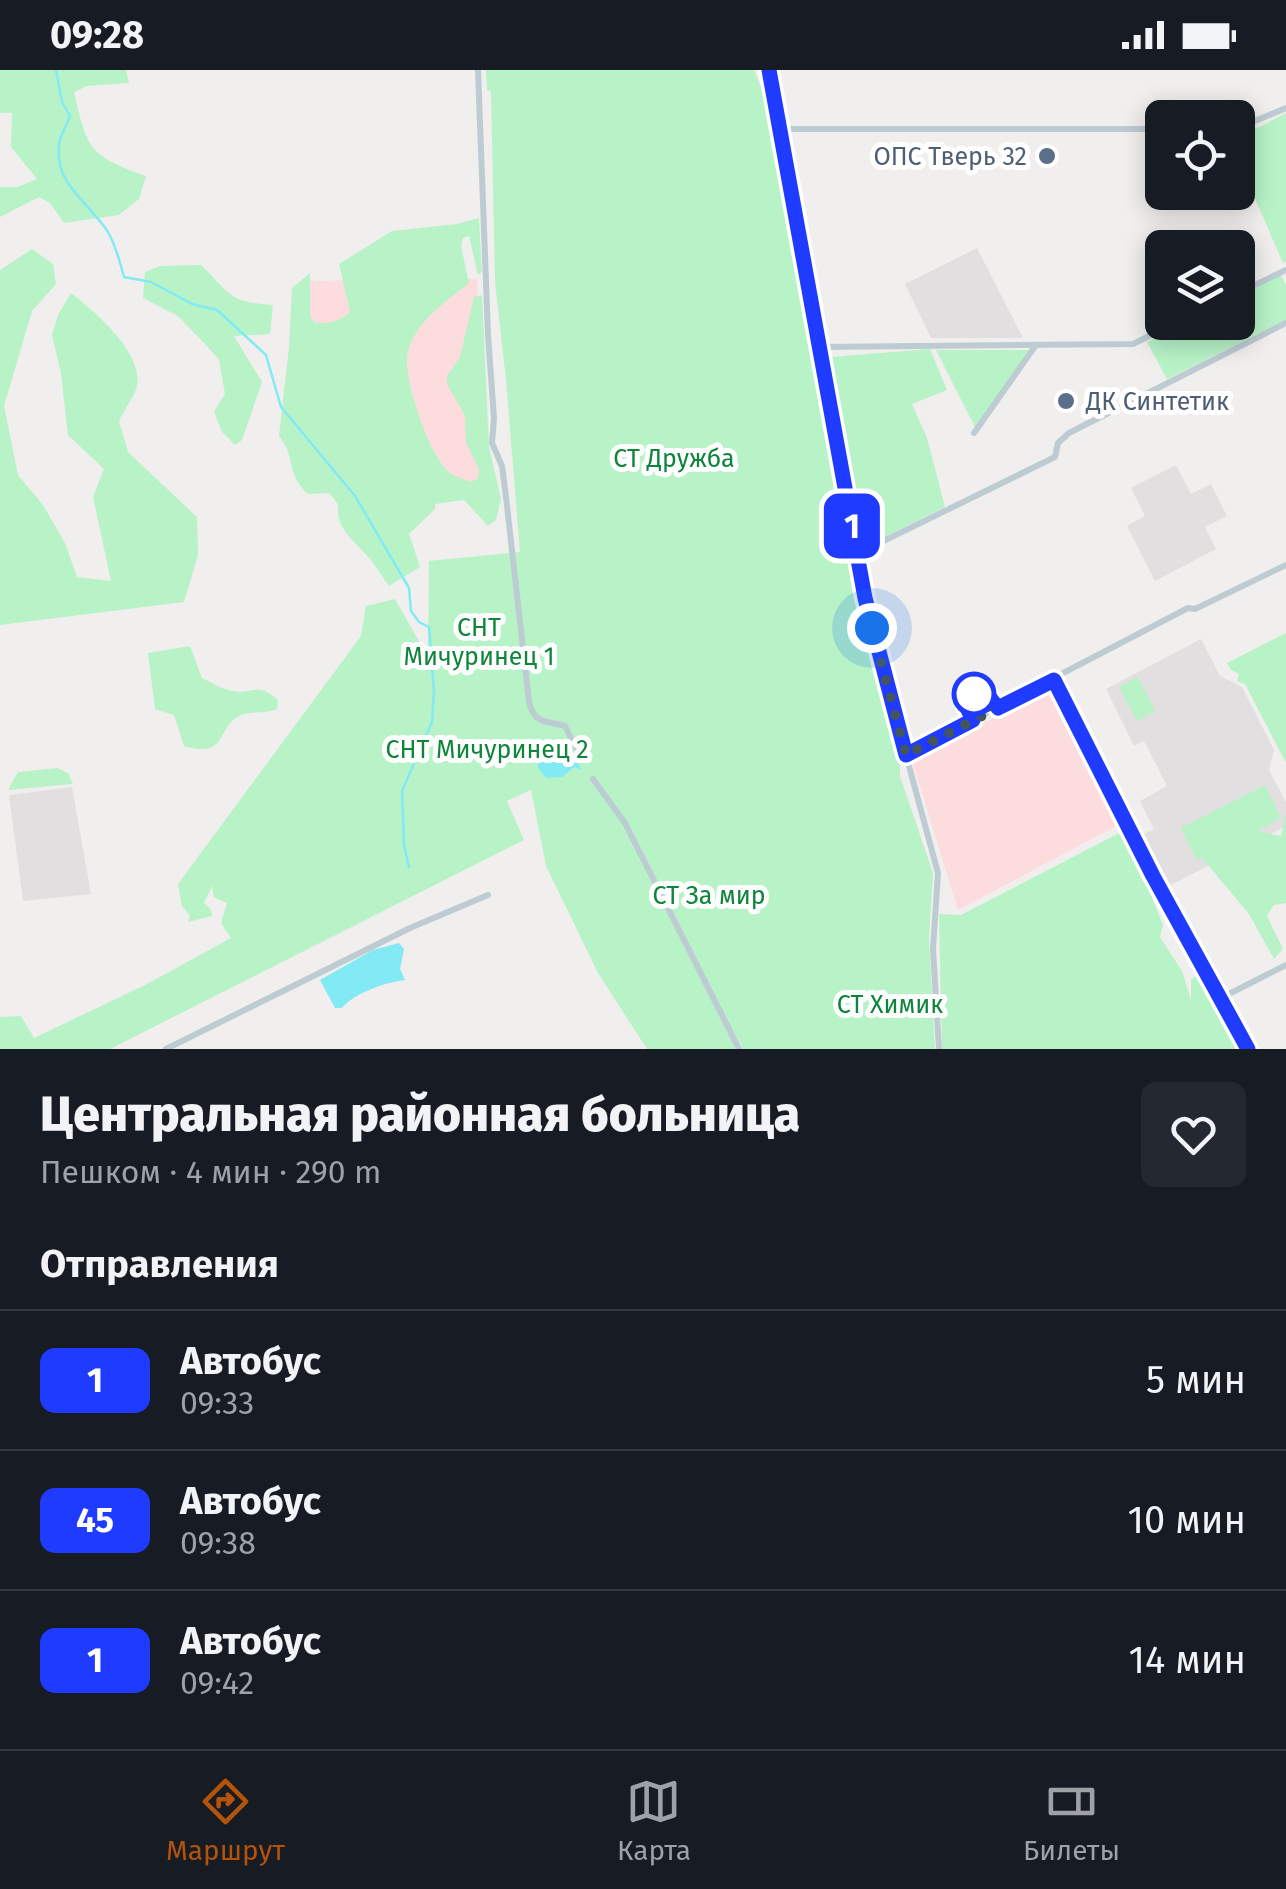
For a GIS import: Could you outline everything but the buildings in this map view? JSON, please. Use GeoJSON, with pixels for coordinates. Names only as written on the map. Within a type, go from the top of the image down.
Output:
{"type":"FeatureCollection","features":[{"type":"Feature","properties":{"kind":"street"},"geometry":{"type":"LineString","coordinates":[[478,70],[492,443],[502,466],[527,687],[535,719],[565,726],[576,748]]}},
{"type":"Feature","properties":{"kind":"street"},"geometry":{"type":"LineString","coordinates":[[769,70],[865,598],[938,873],[933,949],[939,1049]]}},
{"type":"Feature","properties":{"kind":"street"},"geometry":{"type":"LineString","coordinates":[[1255,121],[1286,108]]}},
{"type":"Feature","properties":{"kind":"street"},"geometry":{"type":"LineString","coordinates":[[778,129],[1145,129]]}},
{"type":"Feature","properties":{"kind":"street"},"geometry":{"type":"LineString","coordinates":[[1255,285],[1286,270]]}},
{"type":"Feature","properties":{"kind":"street"},"geometry":{"type":"LineString","coordinates":[[857,554],[1056,457],[1058,443],[1069,432],[1286,323]]}},
{"type":"Feature","properties":{"kind":"street"},"geometry":{"type":"LineString","coordinates":[[820,347],[1133,344],[1145,338]]}},
{"type":"Feature","properties":{"kind":"street"},"geometry":{"type":"LineString","coordinates":[[974,433],[1036,345]]}},
{"type":"Feature","properties":{"kind":"street"},"geometry":{"type":"LineString","coordinates":[[906,755],[1188,608],[1196,609],[1286,565]]}},
{"type":"Feature","properties":{"kind":"street"},"geometry":{"type":"LineString","coordinates":[[1054,680],[1153,876],[1248,1049]]}},
{"type":"Feature","properties":{"kind":"street"},"geometry":{"type":"LineString","coordinates":[[593,779],[626,823],[739,1049]]}},
{"type":"Feature","properties":{"kind":"street"},"geometry":{"type":"LineString","coordinates":[[166,1049],[410,928],[488,895]]}},
{"type":"Feature","properties":{"kind":"street"},"geometry":{"type":"LineString","coordinates":[[1221,998],[1286,965]]}},
{"type":"Feature","properties":{"kind":"shaded area"},"geometry":{"type":"Polygon","coordinates":[[[977,248],[1023,338],[931,338],[905,284],[977,248]]]}},
{"type":"Feature","properties":{"kind":"shaded area"},"geometry":{"type":"Polygon","coordinates":[[[477,279],[487,492],[301,414],[305,281],[477,279]]]}},
{"type":"Feature","properties":{"kind":"shaded area"},"geometry":{"type":"Polygon","coordinates":[[[1176,465],[1191,494],[1211,484],[1227,516],[1205,527],[1216,549],[1155,581],[1127,526],[1145,516],[1131,488],[1176,465]]]}},
{"type":"Feature","properties":{"kind":"shaded area"},"geometry":{"type":"Polygon","coordinates":[[[1201,639],[1220,676],[1242,687],[1274,750],[1269,770],[1286,802],[1286,826],[1167,887],[1140,836],[1154,829],[1140,801],[1167,786],[1144,741],[1134,746],[1106,689],[1201,639]]]}},
{"type":"Feature","properties":{"kind":"shaded area"},"geometry":{"type":"Polygon","coordinates":[[[1048,690],[1118,825],[958,910],[912,760],[1048,690]]]}},
{"type":"Feature","properties":{"kind":"shaded area"},"geometry":{"type":"Polygon","coordinates":[[[72,787],[91,894],[23,901],[9,795],[72,787]]]}},
{"type":"Feature","properties":{"kind":"green space"},"geometry":{"type":"Polygon","coordinates":[[[0,70],[126,70],[129,83],[87,86],[74,92],[87,138],[94,148],[113,162],[146,176],[139,199],[119,215],[64,223],[50,203],[39,197],[0,217],[0,187],[17,187],[37,179],[11,147],[12,113],[0,113],[0,70]]]}},
{"type":"Feature","properties":{"kind":"green space"},"geometry":{"type":"Polygon","coordinates":[[[486,70],[754,70],[761,87],[839,455],[863,594],[899,726],[900,776],[933,873],[929,938],[935,1049],[743,1049],[735,1034],[736,1049],[647,1049],[598,973],[546,866],[531,790],[507,801],[524,840],[110,1049],[0,1049],[0,1017],[21,1016],[34,1038],[231,938],[221,923],[227,903],[214,897],[212,886],[204,903],[212,916],[188,922],[190,916],[182,906],[178,884],[361,636],[366,606],[395,599],[428,657],[429,561],[520,552],[495,282],[491,91],[487,90],[486,70]]]}},
{"type":"Feature","properties":{"kind":"green space"},"geometry":{"type":"Polygon","coordinates":[[[1286,113],[1283,263],[1255,197],[1255,128],[1286,113]]]}},
{"type":"Feature","properties":{"kind":"green space"},"geometry":{"type":"Polygon","coordinates":[[[479,218],[482,272],[478,275],[469,236],[463,238],[461,246],[469,283],[425,321],[412,340],[407,363],[419,415],[442,464],[457,477],[471,482],[478,478],[479,469],[466,443],[465,416],[447,384],[447,376],[460,357],[474,297],[482,295],[489,447],[501,499],[496,520],[488,526],[464,500],[435,504],[435,509],[409,534],[420,567],[389,586],[343,528],[338,504],[329,493],[308,494],[301,487],[279,436],[292,288],[310,273],[310,316],[319,323],[338,320],[350,312],[339,264],[392,231],[479,218]]]}},
{"type":"Feature","properties":{"kind":"green space"},"geometry":{"type":"Polygon","coordinates":[[[32,249],[53,264],[56,284],[32,311],[4,406],[18,475],[43,505],[65,543],[77,577],[111,581],[93,497],[104,469],[68,435],[52,335],[71,293],[115,334],[133,360],[137,386],[119,421],[128,452],[197,517],[198,555],[184,602],[0,625],[0,270],[32,249]]]}},
{"type":"Feature","properties":{"kind":"green space"},"geometry":{"type":"Polygon","coordinates":[[[201,265],[238,299],[273,305],[270,334],[234,336],[262,382],[242,440],[235,445],[222,432],[214,411],[225,394],[219,360],[178,316],[143,298],[145,272],[160,266],[201,265]]]}},
{"type":"Feature","properties":{"kind":"green space"},"geometry":{"type":"Polygon","coordinates":[[[1281,275],[1286,285],[1286,320],[1255,335],[1255,288],[1281,275]]]}},
{"type":"Feature","properties":{"kind":"green space"},"geometry":{"type":"Polygon","coordinates":[[[1151,340],[1246,340],[1167,379],[1147,342],[1151,340]]]}},
{"type":"Feature","properties":{"kind":"green space"},"geometry":{"type":"Polygon","coordinates":[[[930,349],[947,390],[912,404],[927,438],[945,507],[870,544],[862,541],[830,357],[930,349]]]}},
{"type":"Feature","properties":{"kind":"green space"},"geometry":{"type":"Polygon","coordinates":[[[936,350],[1029,350],[975,427],[936,350]]]}},
{"type":"Feature","properties":{"kind":"green space"},"geometry":{"type":"Polygon","coordinates":[[[1286,633],[1286,763],[1245,684],[1237,681],[1239,674],[1227,663],[1286,633]]]}},
{"type":"Feature","properties":{"kind":"green space"},"geometry":{"type":"Polygon","coordinates":[[[190,646],[202,678],[229,690],[265,691],[278,700],[277,709],[235,719],[216,745],[209,748],[184,746],[174,715],[155,709],[148,653],[190,646]]]}},
{"type":"Feature","properties":{"kind":"green space"},"geometry":{"type":"Polygon","coordinates":[[[1138,677],[1155,711],[1137,721],[1119,687],[1138,677]]]}},
{"type":"Feature","properties":{"kind":"green space"},"geometry":{"type":"Polygon","coordinates":[[[57,768],[68,773],[73,784],[8,790],[18,772],[57,768]]]}},
{"type":"Feature","properties":{"kind":"green space"},"geometry":{"type":"Polygon","coordinates":[[[1265,785],[1281,818],[1257,831],[1281,836],[1286,813],[1286,903],[1274,905],[1267,916],[1283,949],[1274,959],[1249,914],[1202,858],[1197,860],[1181,828],[1265,785]]]}},
{"type":"Feature","properties":{"kind":"green space"},"geometry":{"type":"Polygon","coordinates":[[[1125,830],[1163,925],[1160,937],[1182,971],[1191,1000],[1191,979],[1200,975],[1239,1049],[942,1049],[939,914],[961,915],[1125,830]]]}},
{"type":"Feature","properties":{"kind":"water"},"geometry":{"type":"Polygon","coordinates":[[[574,754],[581,770],[574,767],[562,777],[546,778],[538,768],[539,758],[574,754]]]}},
{"type":"Feature","properties":{"kind":"water"},"geometry":{"type":"Polygon","coordinates":[[[399,943],[404,949],[400,969],[405,980],[371,989],[342,1008],[335,1008],[320,980],[373,950],[399,943]]]}},
{"type":"Feature","properties":{"kind":"waterway"},"geometry":{"type":"LineString","coordinates":[[56,70],[62,102],[70,116],[59,145],[62,171],[108,232],[124,277],[151,282],[192,304],[217,310],[266,355],[281,407],[355,496],[409,588],[411,611],[429,627],[432,722],[402,791],[409,867]]}},
{"type":"Feature","properties":{"kind":"bus line","name":"1"},"geometry":{"type":"LineString","coordinates":[[769,70],[865,598],[906,755],[973,720],[963,700],[974,694],[984,690],[998,708],[1054,680],[1153,876],[1248,1049]]}},
{"type":"Feature","properties":{"kind":"place","name":"ОПС Тверь 32"},"geometry":{"type":"Point","coordinates":[1047,156]}},
{"type":"Feature","properties":{"kind":"place","name":"ДК Синтетик"},"geometry":{"type":"Point","coordinates":[1066,401]}},
{"type":"Feature","properties":{"kind":"route"},"geometry":{"type":"LineString","coordinates":[[872,628],[906,755],[992,711],[974,694]]}},
{"type":"Feature","properties":{"kind":"park label","name":"СТ Дружба"},"geometry":{"type":"Point","coordinates":[674,458]}},
{"type":"Feature","properties":{"kind":"park label","name":"СНТ Мичуринец 1"},"geometry":{"type":"Point","coordinates":[479,642]}},
{"type":"Feature","properties":{"kind":"park label","name":"СНТ Мичуринец 2"},"geometry":{"type":"Point","coordinates":[487,749]}},
{"type":"Feature","properties":{"kind":"park label","name":"СТ За мир"},"geometry":{"type":"Point","coordinates":[709,895]}},
{"type":"Feature","properties":{"kind":"park label","name":"СТ Химик"},"geometry":{"type":"Point","coordinates":[890,1004]}}]}
